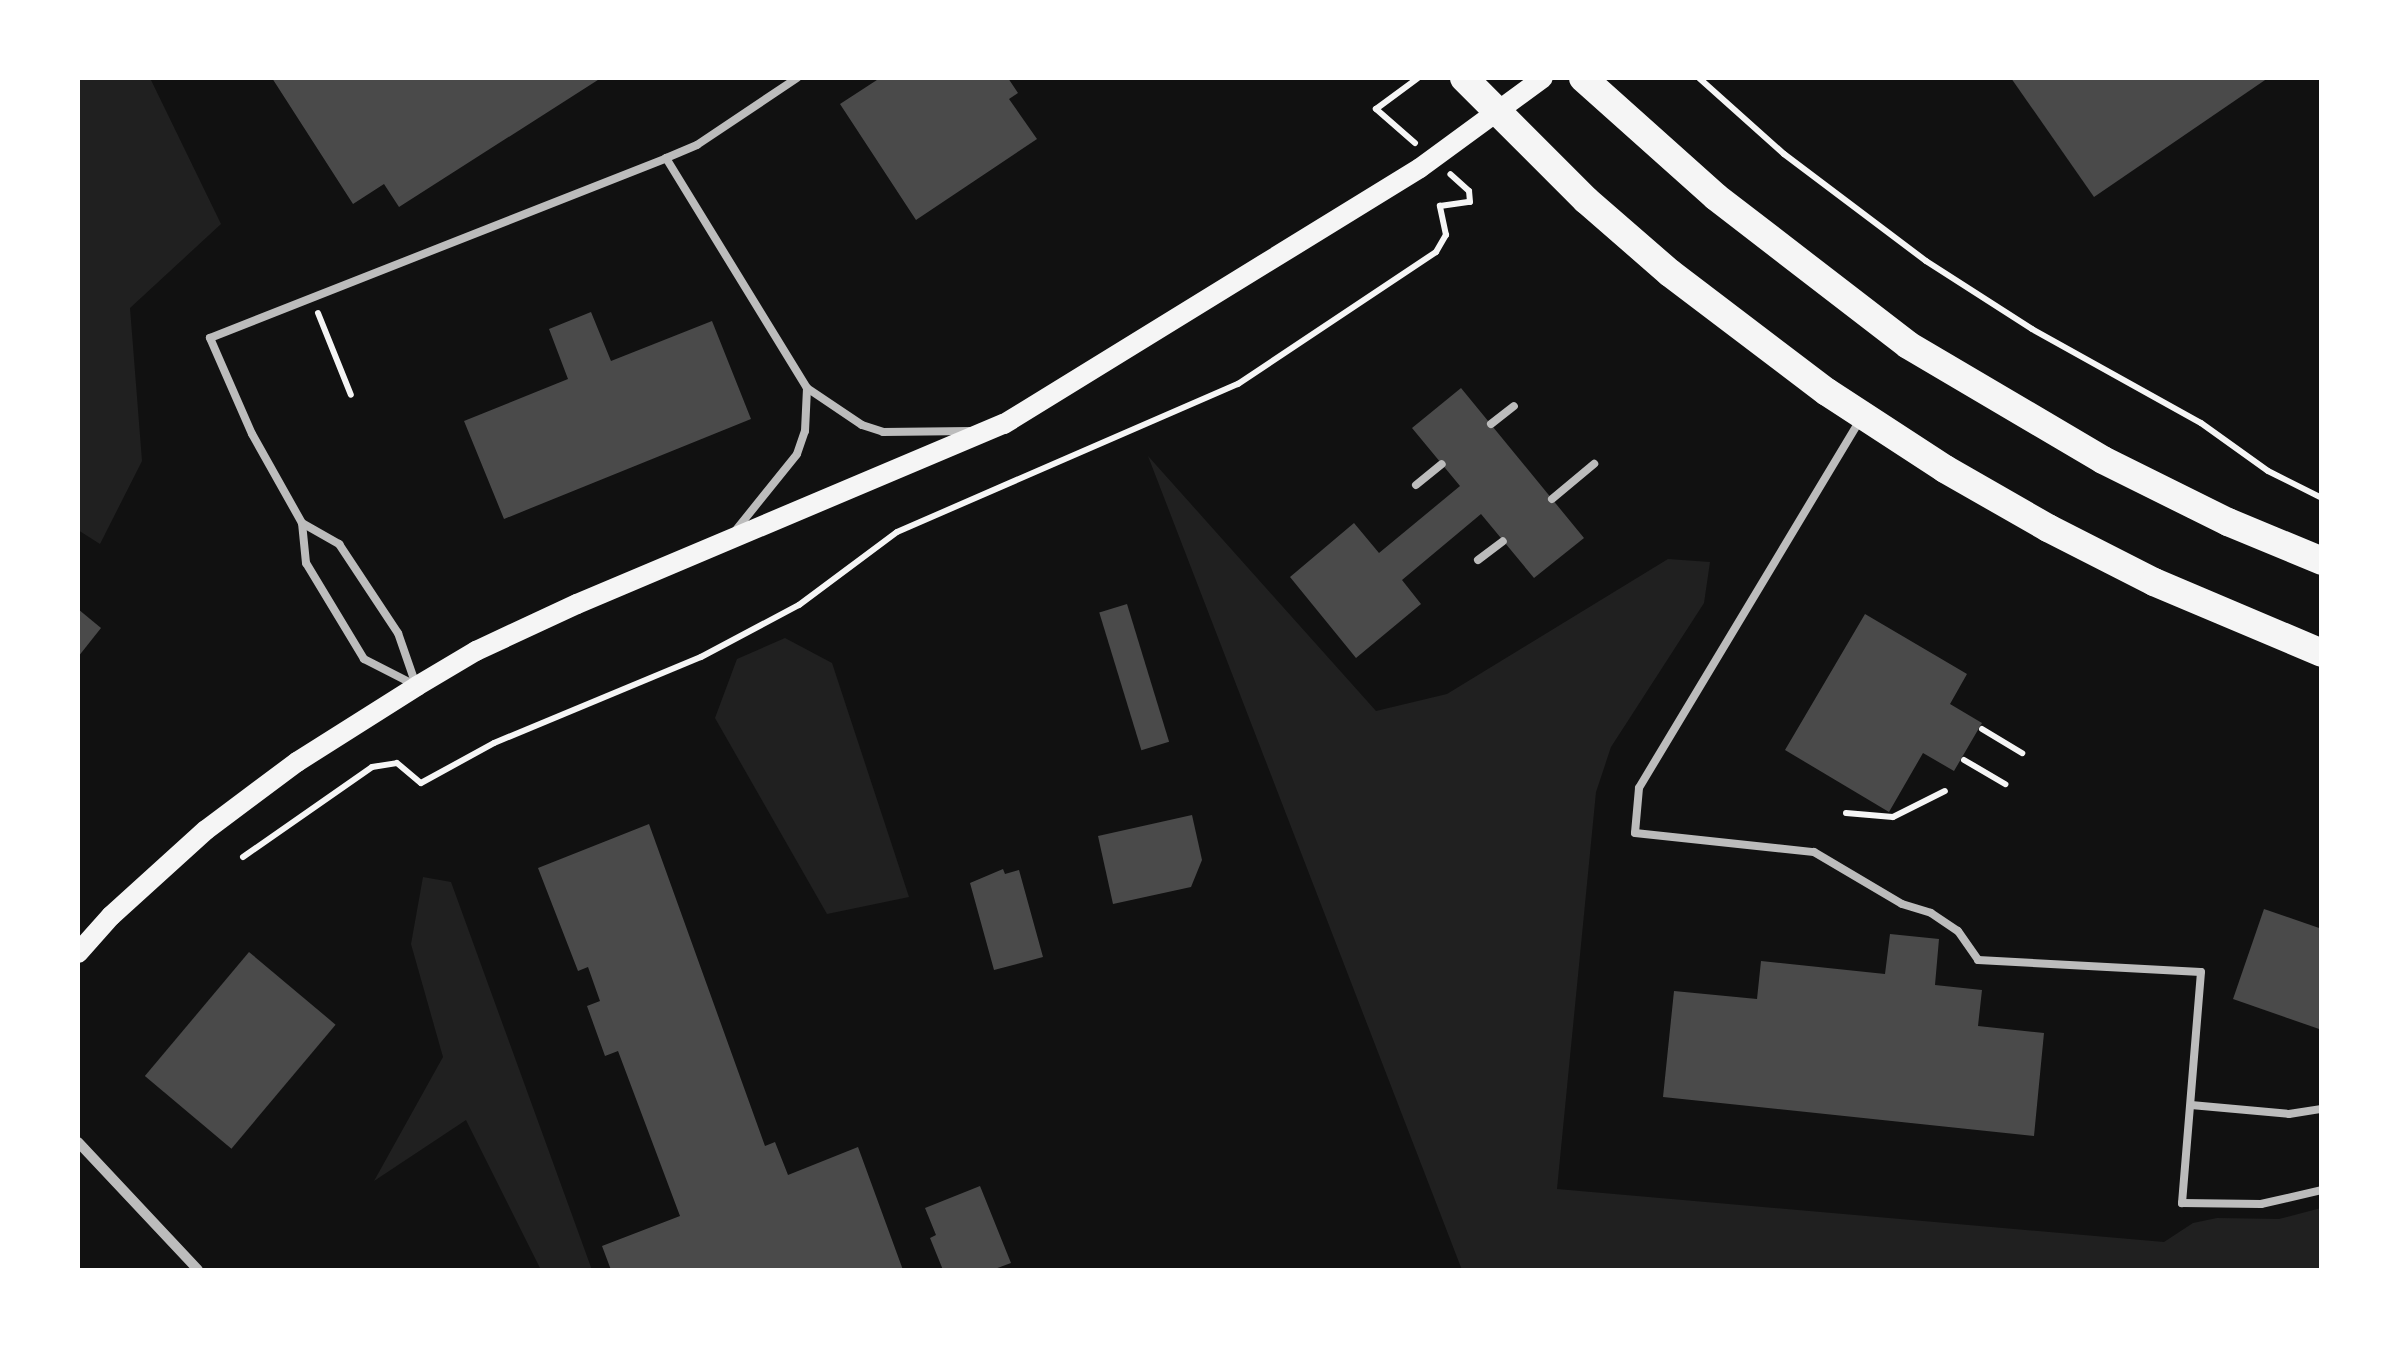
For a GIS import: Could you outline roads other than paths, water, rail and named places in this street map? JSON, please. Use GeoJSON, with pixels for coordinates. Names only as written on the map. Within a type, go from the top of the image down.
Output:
{"type":"FeatureCollection","features":[{"type":"Feature","properties":{"kind":"highway"},"geometry":{"type":"LineString","coordinates":[[1464,78],[1586,200],[1670,272],[1862,415],[2048,528],[2154,582],[2322,653]]}},
{"type":"Feature","properties":{"kind":"highway"},"geometry":{"type":"LineString","coordinates":[[1583,78],[1716,197],[1908,345],[2103,460],[2228,522],[2322,561]]}},
{"type":"Feature","properties":{"kind":"main road"},"geometry":{"type":"LineString","coordinates":[[78,953],[111,916],[206,830],[297,762],[417,686],[476,651],[990,430],[1247,278],[1498,114],[1543,78]]}},
{"type":"Feature","properties":{"kind":"street"},"geometry":{"type":"LineString","coordinates":[[78,1142],[198,1270]]}},
{"type":"Feature","properties":{"kind":"lane"},"geometry":{"type":"LineString","coordinates":[[417,686],[364,659],[306,563],[302,523],[252,434],[210,338],[697,145],[796,78]]}},
{"type":"Feature","properties":{"kind":"lane"},"geometry":{"type":"LineString","coordinates":[[666,158],[808,388],[862,424],[883,432],[990,430]]}},
{"type":"Feature","properties":{"kind":"lane"},"geometry":{"type":"LineString","coordinates":[[724,544],[797,454],[806,430],[808,388]]}},
{"type":"Feature","properties":{"kind":"lane"},"geometry":{"type":"LineString","coordinates":[[1491,424],[1514,406]]}},
{"type":"Feature","properties":{"kind":"lane"},"geometry":{"type":"LineString","coordinates":[[1862,415],[1640,788],[1635,833],[1814,852],[1902,904],[1931,913],[1958,931],[1978,960],[2201,972],[2182,1203],[2261,1204],[2322,1190]]}},
{"type":"Feature","properties":{"kind":"lane"},"geometry":{"type":"LineString","coordinates":[[1416,485],[1442,464]]}},
{"type":"Feature","properties":{"kind":"lane"},"geometry":{"type":"LineString","coordinates":[[1552,500],[1594,464]]}},
{"type":"Feature","properties":{"kind":"lane"},"geometry":{"type":"LineString","coordinates":[[302,523],[339,544],[398,633],[417,686]]}},
{"type":"Feature","properties":{"kind":"lane"},"geometry":{"type":"LineString","coordinates":[[1478,560],[1503,541]]}},
{"type":"Feature","properties":{"kind":"lane"},"geometry":{"type":"LineString","coordinates":[[2190,1106],[2289,1114],[2322,1109]]}}]}
